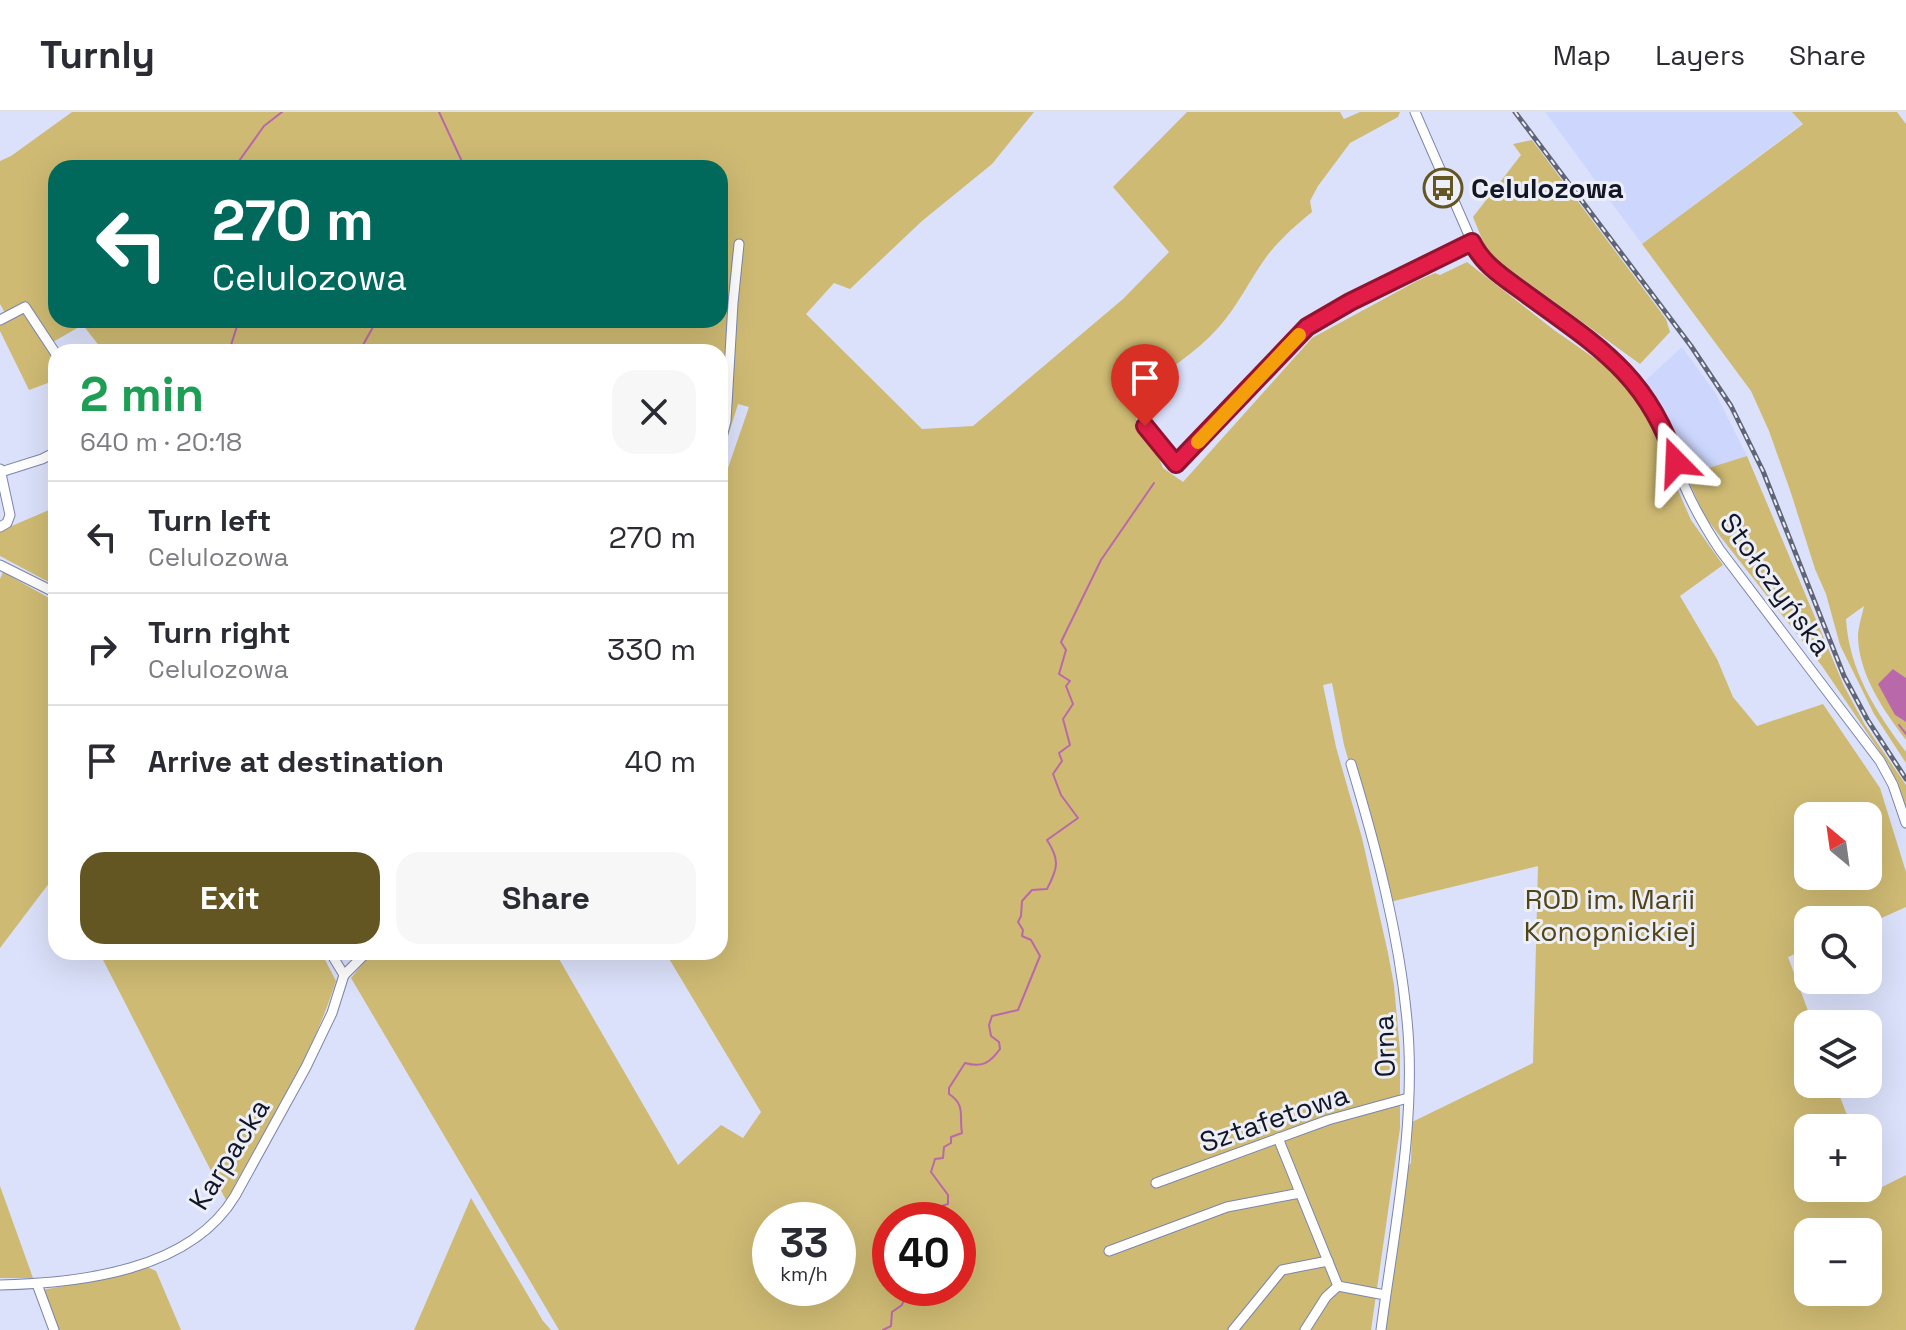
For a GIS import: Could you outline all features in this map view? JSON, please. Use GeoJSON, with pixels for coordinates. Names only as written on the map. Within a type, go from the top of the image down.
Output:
{"type":"FeatureCollection","features":[{"type":"Feature","properties":{"kind":"street","name":"Stołczyńska"},"geometry":{"type":"LineString","coordinates":[[1415,112],[1472,242],[1490,267],[1598,347],[1643,392],[1670,443],[1701,521],[1880,761],[1893,785],[1906,823]]}},
{"type":"Feature","properties":{"kind":"street"},"geometry":{"type":"LineString","coordinates":[[1145,426],[1176,464],[1307,327],[1350,302],[1472,242]]}},
{"type":"Feature","properties":{"kind":"street"},"geometry":{"type":"LineString","coordinates":[[728,394],[739,244]]}},
{"type":"Feature","properties":{"kind":"street"},"geometry":{"type":"LineString","coordinates":[[0,320],[25,307],[49,344]]}},
{"type":"Feature","properties":{"kind":"street"},"geometry":{"type":"LineString","coordinates":[[0,527],[7,523],[10,515],[0,470],[48,456]]}},
{"type":"Feature","properties":{"kind":"street"},"geometry":{"type":"LineString","coordinates":[[0,565],[48,589]]}},
{"type":"Feature","properties":{"kind":"street","name":"Orna"},"geometry":{"type":"LineString","coordinates":[[1351,764],[1387,903],[1408,1022],[1408,1098],[1381,1330]]}},
{"type":"Feature","properties":{"kind":"street"},"geometry":{"type":"LineString","coordinates":[[335,960],[344,975]]}},
{"type":"Feature","properties":{"kind":"street","name":"Karpacka"},"geometry":{"type":"LineString","coordinates":[[0,1285],[102,1276],[143,1263],[207,1231],[224,1215],[306,1067],[332,1013],[344,975],[359,960]]}},
{"type":"Feature","properties":{"kind":"street","name":"Sztafetowa"},"geometry":{"type":"LineString","coordinates":[[1156,1183],[1328,1120],[1408,1098]]}},
{"type":"Feature","properties":{"kind":"street"},"geometry":{"type":"LineString","coordinates":[[1278,1138],[1338,1286]]}},
{"type":"Feature","properties":{"kind":"street"},"geometry":{"type":"LineString","coordinates":[[1109,1251],[1227,1207],[1300,1193]]}},
{"type":"Feature","properties":{"kind":"street"},"geometry":{"type":"LineString","coordinates":[[1233,1330],[1282,1270],[1328,1261]]}},
{"type":"Feature","properties":{"kind":"street"},"geometry":{"type":"LineString","coordinates":[[37,1284],[54,1330]]}},
{"type":"Feature","properties":{"kind":"street"},"geometry":{"type":"LineString","coordinates":[[1338,1286],[1385,1295]]}},
{"type":"Feature","properties":{"kind":"street"},"geometry":{"type":"LineString","coordinates":[[1305,1330],[1326,1297],[1338,1286]]}},
{"type":"Feature","properties":{"kind":"shaded area"},"geometry":{"type":"Polygon","coordinates":[[[1545,112],[1792,112],[1803,123],[1642,244],[1545,112]]]}},
{"type":"Feature","properties":{"kind":"shaded area"},"geometry":{"type":"Polygon","coordinates":[[[1682,347],[1716,394],[1747,456],[1686,475],[1666,419],[1644,382],[1682,347]]]}},
{"type":"Feature","properties":{"kind":"shaded area"},"geometry":{"type":"Polygon","coordinates":[[[1893,669],[1906,678],[1906,722],[1895,715],[1878,684],[1893,669]]]}},
{"type":"Feature","properties":{"kind":"green space","name":"ROD im. Marii Konopnickiej"},"geometry":{"type":"Polygon","coordinates":[[[72,112],[1034,112],[992,164],[922,221],[850,289],[834,283],[806,314],[922,429],[973,426],[1123,299],[1169,252],[1113,187],[1187,112],[1340,112],[1344,119],[1360,112],[1400,112],[1398,117],[1350,143],[1318,186],[1310,201],[1312,212],[1272,250],[1218,328],[1190,354],[1139,390],[1136,425],[1163,468],[1183,482],[1312,338],[1417,281],[1435,273],[1440,275],[1467,262],[1554,330],[1617,374],[1636,396],[1657,431],[1667,465],[1691,520],[1723,565],[1680,596],[1717,659],[1733,697],[1757,726],[1823,704],[1880,788],[1906,872],[1906,907],[1882,918],[1882,906],[1794,906],[1794,954],[1788,957],[1794,973],[1794,994],[1802,994],[1808,1010],[1794,1010],[1794,1098],[1840,1098],[1847,1114],[1794,1114],[1794,1202],[1882,1202],[1882,1187],[1906,1175],[1906,1330],[1385,1330],[1405,1169],[1411,1163],[1412,1122],[1533,1063],[1538,866],[1390,902],[1344,745],[1332,683],[1323,685],[1388,953],[1400,1051],[1400,1128],[1371,1330],[559,1330],[351,978],[366,960],[560,960],[678,1165],[721,1125],[743,1138],[761,1112],[670,960],[728,960],[728,468],[749,407],[738,404],[728,436],[728,344],[98,344],[85,328],[728,328],[728,160],[48,160],[48,328],[77,328],[46,346],[48,383],[29,390],[0,331],[0,325],[9,320],[0,304],[0,161],[72,112]]]}},
{"type":"Feature","properties":{"kind":"green space"},"geometry":{"type":"Polygon","coordinates":[[[1792,112],[1897,112],[1906,124],[1906,678],[1893,669],[1895,715],[1906,722],[1906,740],[1881,705],[1863,665],[1858,637],[1864,606],[1846,619],[1858,673],[1884,722],[1906,752],[1906,763],[1874,714],[1840,645],[1791,493],[1751,391],[1642,244],[1803,124],[1792,112]]]}},
{"type":"Feature","properties":{"kind":"green space"},"geometry":{"type":"Polygon","coordinates":[[[1532,140],[1666,319],[1670,332],[1640,364],[1494,258],[1484,244],[1473,217],[1521,155],[1513,144],[1532,140]]]}},
{"type":"Feature","properties":{"kind":"green space"},"geometry":{"type":"Polygon","coordinates":[[[1747,456],[1844,686],[1865,725],[1906,785],[1906,810],[1889,765],[1822,666],[1705,517],[1686,475],[1747,456]]]}},
{"type":"Feature","properties":{"kind":"green space"},"geometry":{"type":"Polygon","coordinates":[[[48,510],[48,582],[0,556],[0,531],[48,510]]]}},
{"type":"Feature","properties":{"kind":"green space"},"geometry":{"type":"Polygon","coordinates":[[[3,572],[48,597],[48,885],[0,948],[0,579],[3,572]]]}},
{"type":"Feature","properties":{"kind":"green space"},"geometry":{"type":"Polygon","coordinates":[[[103,960],[325,960],[336,981],[301,1066],[227,1202],[103,960]]]}},
{"type":"Feature","properties":{"kind":"green space"},"geometry":{"type":"Polygon","coordinates":[[[0,1186],[33,1278],[0,1278],[0,1186]]]}},
{"type":"Feature","properties":{"kind":"green space"},"geometry":{"type":"Polygon","coordinates":[[[471,1198],[543,1321],[551,1330],[414,1330],[471,1198]]]}},
{"type":"Feature","properties":{"kind":"green space"},"geometry":{"type":"Polygon","coordinates":[[[143,1265],[156,1271],[181,1330],[57,1330],[42,1290],[97,1280],[143,1265]]]}},
{"type":"Feature","properties":{"kind":"waterway"},"geometry":{"type":"LineString","coordinates":[[240,160],[264,126],[282,112]]}},
{"type":"Feature","properties":{"kind":"waterway"},"geometry":{"type":"LineString","coordinates":[[439,112],[461,160]]}},
{"type":"Feature","properties":{"kind":"waterway"},"geometry":{"type":"LineString","coordinates":[[231,344],[236,328]]}},
{"type":"Feature","properties":{"kind":"waterway"},"geometry":{"type":"LineString","coordinates":[[364,344],[372,328]]}},
{"type":"Feature","properties":{"kind":"waterway"},"geometry":{"type":"LineString","coordinates":[[948,1202],[948,1195],[931,1172],[935,1159],[943,1158],[944,1147],[951,1143],[951,1137],[962,1133],[960,1107],[949,1094],[949,1088],[965,1063],[985,1063],[1000,1049],[999,1042],[991,1036],[989,1025],[992,1016],[1018,1010],[1040,956],[1031,940],[1022,936],[1023,930],[1018,922],[1022,901],[1032,890],[1047,889],[1056,864],[1047,840],[1078,818],[1061,795],[1053,774],[1062,761],[1059,753],[1070,745],[1063,719],[1073,704],[1066,686],[1070,681],[1059,674],[1066,650],[1061,642],[1101,560],[1154,483]]}},
{"type":"Feature","properties":{"kind":"waterway"},"geometry":{"type":"LineString","coordinates":[[1899,725],[1906,734]]}},
{"type":"Feature","properties":{"kind":"waterway"},"geometry":{"type":"LineString","coordinates":[[883,1330],[891,1326],[892,1312],[901,1306]]}},
{"type":"Feature","properties":{"kind":"railway"},"geometry":{"type":"LineString","coordinates":[[1515,112],[1691,346],[1731,406],[1763,471],[1844,676],[1867,719],[1906,779]]}},
{"type":"Feature","properties":{"kind":"slow traffic"},"geometry":{"type":"LineString","coordinates":[[1198,442],[1299,335]]}},
{"type":"Feature","properties":{"kind":"place","name":"Celulozowa"},"geometry":{"type":"Point","coordinates":[1443,188]}},
{"type":"Feature","properties":{"kind":"route"},"geometry":{"type":"LineString","coordinates":[[1145,426],[1176,464],[1307,327],[1350,302],[1472,242],[1490,267],[1598,347],[1629,375],[1652,406],[1676,462]]}}]}
